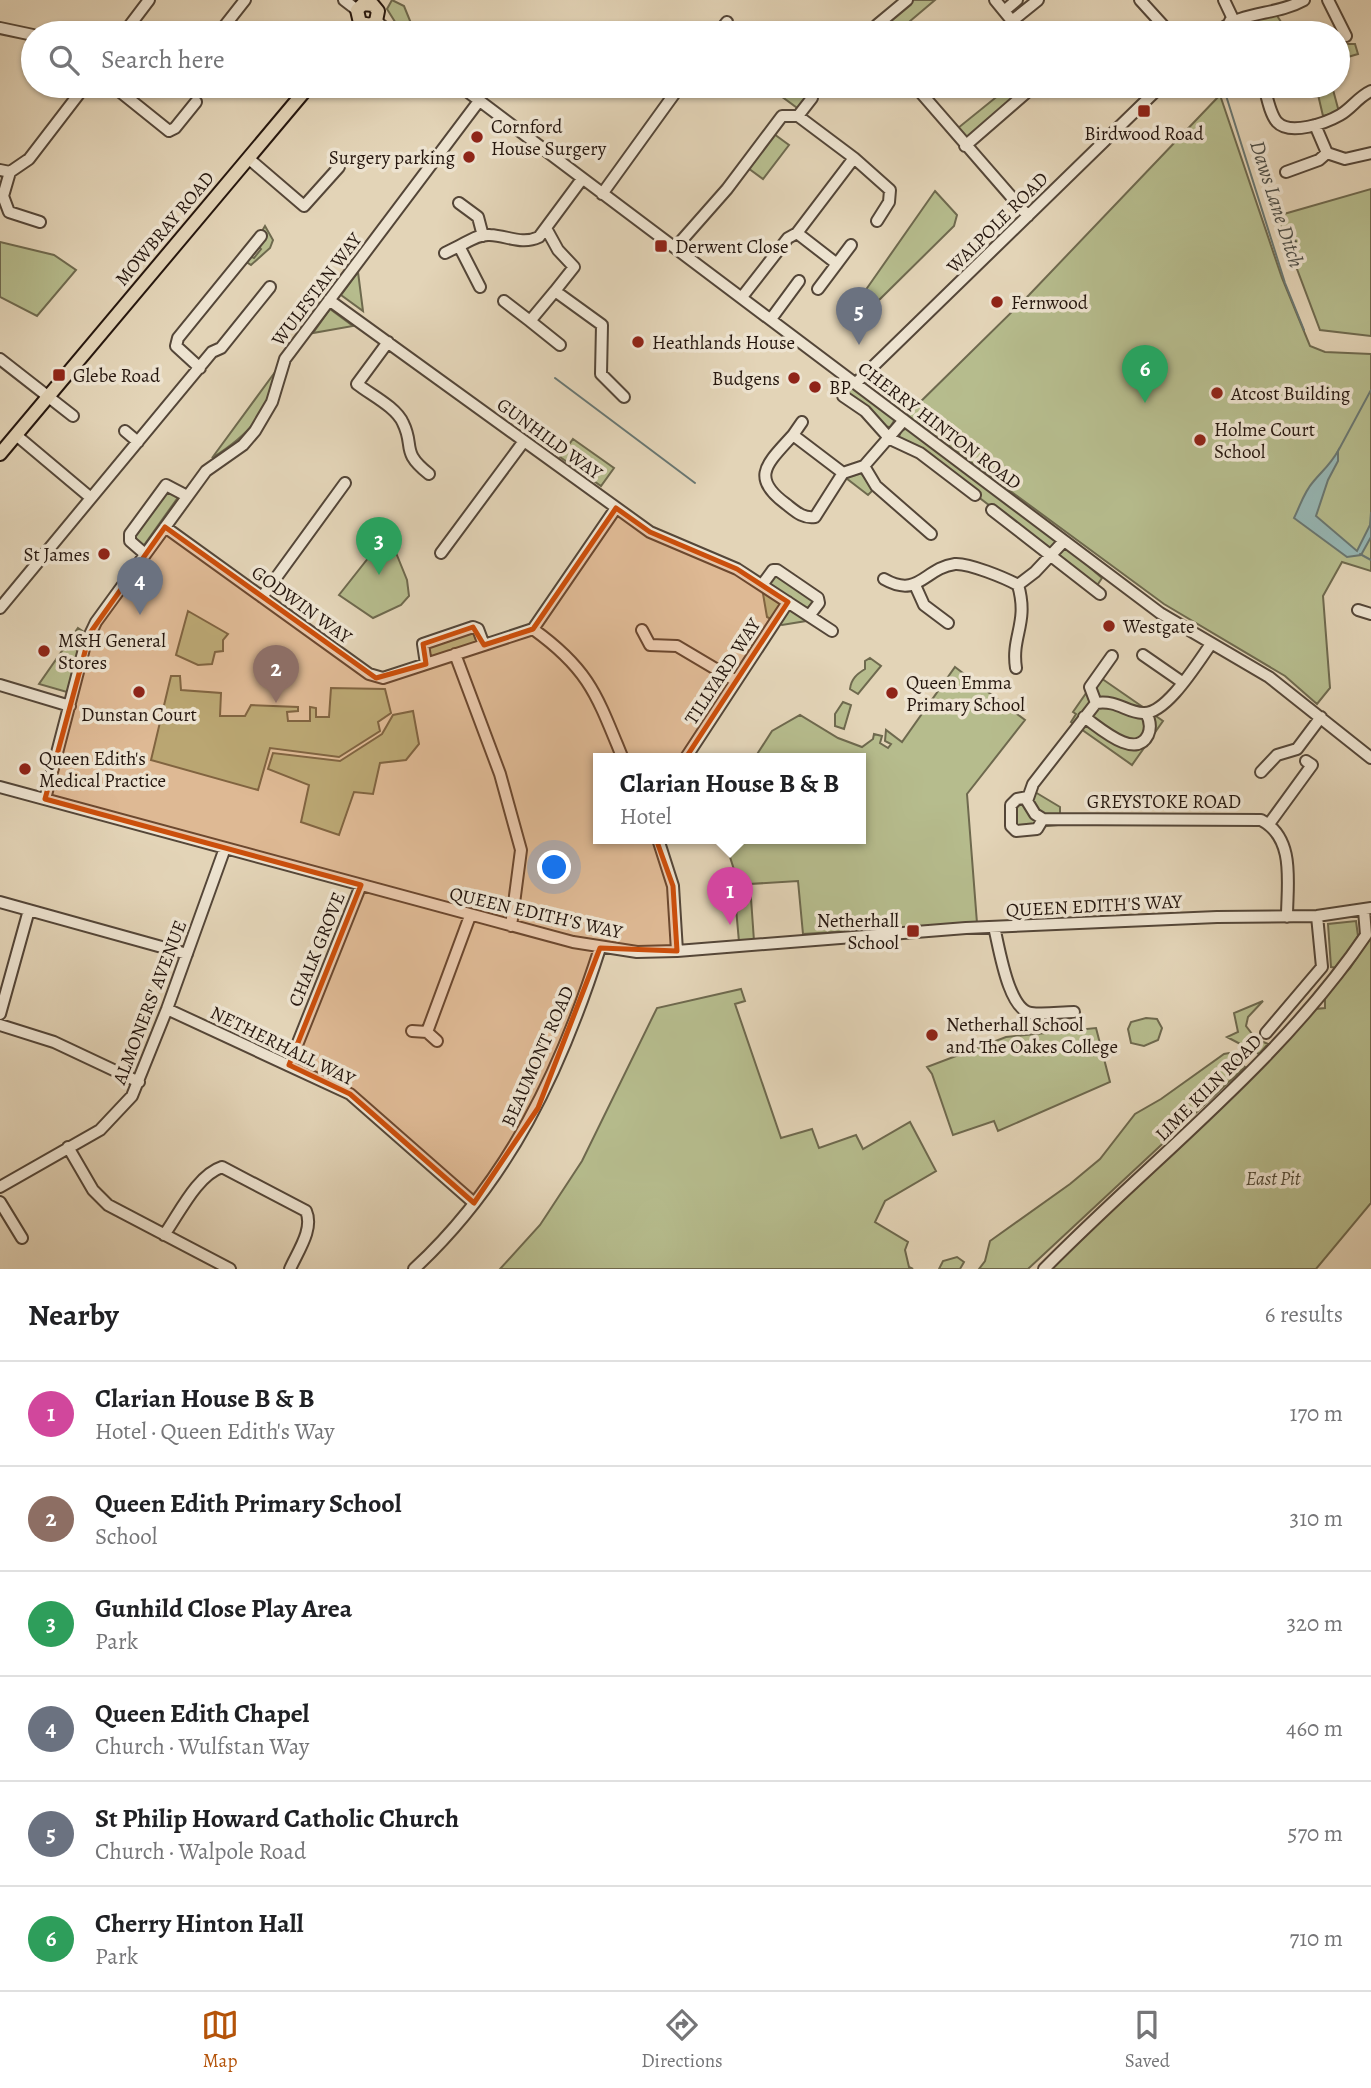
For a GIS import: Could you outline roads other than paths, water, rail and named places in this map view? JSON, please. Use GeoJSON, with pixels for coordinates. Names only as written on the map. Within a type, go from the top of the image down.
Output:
{"type":"FeatureCollection","features":[{"type":"Feature","properties":{"kind":"main road"},"geometry":{"type":"LineString","coordinates":[[357,21],[363,5],[375,3],[378,11],[376,21]]}},
{"type":"Feature","properties":{"kind":"main road","name":"MOWBRAY ROAD"},"geometry":{"type":"LineString","coordinates":[[0,454],[299,98]]}},
{"type":"Feature","properties":{"kind":"street"},"geometry":{"type":"LineString","coordinates":[[133,21],[149,0]]}},
{"type":"Feature","properties":{"kind":"street"},"geometry":{"type":"LineString","coordinates":[[228,21],[245,0]]}},
{"type":"Feature","properties":{"kind":"street"},"geometry":{"type":"LineString","coordinates":[[344,0],[356,21]]}},
{"type":"Feature","properties":{"kind":"street"},"geometry":{"type":"LineString","coordinates":[[882,21],[907,0]]}},
{"type":"Feature","properties":{"kind":"street"},"geometry":{"type":"LineString","coordinates":[[995,0],[1011,21]]}},
{"type":"Feature","properties":{"kind":"street"},"geometry":{"type":"LineString","coordinates":[[1004,11],[1017,0]]}},
{"type":"Feature","properties":{"kind":"street"},"geometry":{"type":"LineString","coordinates":[[1013,21],[1038,0]]}},
{"type":"Feature","properties":{"kind":"street"},"geometry":{"type":"LineString","coordinates":[[1140,0],[1159,21]]}},
{"type":"Feature","properties":{"kind":"street"},"geometry":{"type":"LineString","coordinates":[[1224,0],[1231,20],[1287,9],[1304,0]]}},
{"type":"Feature","properties":{"kind":"street"},"geometry":{"type":"LineString","coordinates":[[1328,0],[1338,21]]}},
{"type":"Feature","properties":{"kind":"street"},"geometry":{"type":"LineString","coordinates":[[0,27],[21,32]]}},
{"type":"Feature","properties":{"kind":"street"},"geometry":{"type":"LineString","coordinates":[[1269,98],[1279,124],[1290,128],[1314,125],[1341,114],[1371,91]]}},
{"type":"Feature","properties":{"kind":"street"},"geometry":{"type":"LineString","coordinates":[[40,222],[9,212],[3,196],[10,170],[29,159],[76,98]]}},
{"type":"Feature","properties":{"kind":"street"},"geometry":{"type":"LineString","coordinates":[[128,98],[169,131],[175,128],[195,102]]}},
{"type":"Feature","properties":{"kind":"street","name":"CHERRY HINTON ROAD"},"geometry":{"type":"LineString","coordinates":[[475,98],[1174,623],[1269,677],[1371,758]]}},
{"type":"Feature","properties":{"kind":"street"},"geometry":{"type":"LineString","coordinates":[[602,194],[671,98]]}},
{"type":"Feature","properties":{"kind":"street"},"geometry":{"type":"LineString","coordinates":[[798,116],[812,98]]}},
{"type":"Feature","properties":{"kind":"street"},"geometry":{"type":"LineString","coordinates":[[925,98],[1028,216]]}},
{"type":"Feature","properties":{"kind":"street"},"geometry":{"type":"LineString","coordinates":[[965,146],[1020,98]]}},
{"type":"Feature","properties":{"kind":"street","name":"WALPOLE ROAD"},"geometry":{"type":"LineString","coordinates":[[857,383],[1149,98]]}},
{"type":"Feature","properties":{"kind":"street","name":"WULFSTAN WAY"},"geometry":{"type":"LineString","coordinates":[[44,799],[85,645],[96,622],[206,471],[243,445],[255,430],[272,402],[285,359],[479,101]]}},
{"type":"Feature","properties":{"kind":"street"},"geometry":{"type":"LineString","coordinates":[[675,248],[727,189],[782,116],[798,116],[887,185],[890,195],[877,221]]}},
{"type":"Feature","properties":{"kind":"street"},"geometry":{"type":"LineString","coordinates":[[1314,125],[1327,153],[1345,159],[1371,153]]}},
{"type":"Feature","properties":{"kind":"street"},"geometry":{"type":"LineString","coordinates":[[1286,172],[1302,173],[1327,153]]}},
{"type":"Feature","properties":{"kind":"street"},"geometry":{"type":"LineString","coordinates":[[248,158],[303,206],[339,167]]}},
{"type":"Feature","properties":{"kind":"street"},"geometry":{"type":"LineString","coordinates":[[742,298],[788,238],[797,233],[854,158]]}},
{"type":"Feature","properties":{"kind":"street"},"geometry":{"type":"LineString","coordinates":[[445,253],[483,236],[530,241],[547,230],[582,179]]}},
{"type":"Feature","properties":{"kind":"street"},"geometry":{"type":"LineString","coordinates":[[459,203],[478,217],[483,236]]}},
{"type":"Feature","properties":{"kind":"street"},"geometry":{"type":"LineString","coordinates":[[530,321],[578,263],[558,250],[547,230]]}},
{"type":"Feature","properties":{"kind":"street"},"geometry":{"type":"LineString","coordinates":[[797,233],[837,264]]}},
{"type":"Feature","properties":{"kind":"street"},"geometry":{"type":"LineString","coordinates":[[200,368],[176,346],[178,338],[261,236]]}},
{"type":"Feature","properties":{"kind":"street"},"geometry":{"type":"LineString","coordinates":[[818,289],[851,245]]}},
{"type":"Feature","properties":{"kind":"street"},"geometry":{"type":"LineString","coordinates":[[459,246],[480,287]]}},
{"type":"Feature","properties":{"kind":"street"},"geometry":{"type":"LineString","coordinates":[[771,318],[799,281]]}},
{"type":"Feature","properties":{"kind":"street"},"geometry":{"type":"LineString","coordinates":[[0,608],[212,352],[221,348],[270,287]]}},
{"type":"Feature","properties":{"kind":"street"},"geometry":{"type":"LineString","coordinates":[[555,291],[602,325],[601,374],[624,397]]}},
{"type":"Feature","properties":{"kind":"street","name":"GUNHILD WAY"},"geometry":{"type":"LineString","coordinates":[[329,299],[650,531],[737,569],[832,631]]}},
{"type":"Feature","properties":{"kind":"street"},"geometry":{"type":"LineString","coordinates":[[504,301],[561,345]]}},
{"type":"Feature","properties":{"kind":"street"},"geometry":{"type":"LineString","coordinates":[[388,342],[357,384],[398,415],[404,424],[412,457],[429,474]]}},
{"type":"Feature","properties":{"kind":"street"},"geometry":{"type":"LineString","coordinates":[[0,359],[73,415]]}},
{"type":"Feature","properties":{"kind":"street","name":"CHERRY HINTON ROAD"},"geometry":{"type":"LineString","coordinates":[[843,396],[865,411],[890,439],[919,453],[975,495]]}},
{"type":"Feature","properties":{"kind":"street"},"geometry":{"type":"LineString","coordinates":[[802,422],[797,438],[765,470],[765,485],[771,493],[800,515],[815,517],[843,473],[864,466],[904,420]]}},
{"type":"Feature","properties":{"kind":"street"},"geometry":{"type":"LineString","coordinates":[[125,431],[138,442]]}},
{"type":"Feature","properties":{"kind":"street"},"geometry":{"type":"LineString","coordinates":[[16,435],[91,498]]}},
{"type":"Feature","properties":{"kind":"street"},"geometry":{"type":"LineString","coordinates":[[797,438],[843,473]]}},
{"type":"Feature","properties":{"kind":"street"},"geometry":{"type":"LineString","coordinates":[[441,553],[524,441]]}},
{"type":"Feature","properties":{"kind":"street"},"geometry":{"type":"LineString","coordinates":[[864,466],[876,486],[931,534]]}},
{"type":"Feature","properties":{"kind":"street"},"geometry":{"type":"LineString","coordinates":[[262,597],[345,483]]}},
{"type":"Feature","properties":{"kind":"street"},"geometry":{"type":"LineString","coordinates":[[145,554],[130,541],[130,534],[166,485],[187,496]]}},
{"type":"Feature","properties":{"kind":"street"},"geometry":{"type":"LineString","coordinates":[[616,508],[533,629],[564,651],[587,677],[621,753]]}},
{"type":"Feature","properties":{"kind":"street"},"geometry":{"type":"LineString","coordinates":[[992,510],[1100,594]]}},
{"type":"Feature","properties":{"kind":"street","name":"GODWIN WAY"},"geometry":{"type":"LineString","coordinates":[[165,527],[376,678],[533,629]]}},
{"type":"Feature","properties":{"kind":"street"},"geometry":{"type":"LineString","coordinates":[[1018,585],[1064,541]]}},
{"type":"Feature","properties":{"kind":"street"},"geometry":{"type":"LineString","coordinates":[[884,579],[893,584],[915,586],[929,574],[958,564],[971,566],[1018,585]]}},
{"type":"Feature","properties":{"kind":"street"},"geometry":{"type":"LineString","coordinates":[[762,585],[773,570],[777,570],[818,598],[819,603],[809,616]]}},
{"type":"Feature","properties":{"kind":"street"},"geometry":{"type":"LineString","coordinates":[[1016,668],[1014,653],[1023,620],[1018,585]]}},
{"type":"Feature","properties":{"kind":"street"},"geometry":{"type":"LineString","coordinates":[[915,586],[924,605],[948,623]]}},
{"type":"Feature","properties":{"kind":"street","name":"TILLYARD WAY"},"geometry":{"type":"LineString","coordinates":[[689,753],[788,602]]}},
{"type":"Feature","properties":{"kind":"street"},"geometry":{"type":"LineString","coordinates":[[1358,610],[1371,614]]}},
{"type":"Feature","properties":{"kind":"street"},"geometry":{"type":"LineString","coordinates":[[426,664],[423,644],[473,627],[478,629],[484,645]]}},
{"type":"Feature","properties":{"kind":"street"},"geometry":{"type":"LineString","coordinates":[[642,630],[650,645],[677,646],[736,681]]}},
{"type":"Feature","properties":{"kind":"street"},"geometry":{"type":"LineString","coordinates":[[1112,656],[1090,687],[1096,703],[1116,703],[1146,713],[1162,706],[1211,644]]}},
{"type":"Feature","properties":{"kind":"street"},"geometry":{"type":"LineString","coordinates":[[455,654],[500,774],[521,850],[522,866],[510,926]]}},
{"type":"Feature","properties":{"kind":"street"},"geometry":{"type":"LineString","coordinates":[[1143,655],[1182,682]]}},
{"type":"Feature","properties":{"kind":"street"},"geometry":{"type":"LineString","coordinates":[[0,685],[70,706]]}},
{"type":"Feature","properties":{"kind":"street","name":"GREYSTOKE ROAD"},"geometry":{"type":"LineString","coordinates":[[1096,703],[1032,784],[1028,797],[1017,799],[1011,805],[1011,826],[1016,831],[1037,829],[1043,818],[1248,818],[1269,824]]}},
{"type":"Feature","properties":{"kind":"street"},"geometry":{"type":"LineString","coordinates":[[1084,717],[1127,745],[1136,745],[1148,736],[1150,727],[1146,713]]}},
{"type":"Feature","properties":{"kind":"street"},"geometry":{"type":"LineString","coordinates":[[1262,768],[1280,753],[1297,749],[1321,717]]}},
{"type":"Feature","properties":{"kind":"street"},"geometry":{"type":"LineString","coordinates":[[1287,917],[1286,853],[1283,842],[1269,824],[1312,765],[1306,761]]}},
{"type":"Feature","properties":{"kind":"street","name":"QUEEN EDITH'S WAY"},"geometry":{"type":"LineString","coordinates":[[0,788],[470,916],[600,948],[637,952],[994,927],[1317,916],[1367,909]]}},
{"type":"Feature","properties":{"kind":"street"},"geometry":{"type":"LineString","coordinates":[[1028,797],[1030,808],[1043,818]]}},
{"type":"Feature","properties":{"kind":"street"},"geometry":{"type":"LineString","coordinates":[[660,844],[673,886],[677,951]]}},
{"type":"Feature","properties":{"kind":"street","name":"ALMONERS' AVENUE"},"geometry":{"type":"LineString","coordinates":[[0,1187],[100,1130],[132,1096],[167,1009],[225,848]]}},
{"type":"Feature","properties":{"kind":"street","name":"CHALK GROVE"},"geometry":{"type":"LineString","coordinates":[[289,1065],[361,885]]}},
{"type":"Feature","properties":{"kind":"street"},"geometry":{"type":"LineString","coordinates":[[0,902],[187,954]]}},
{"type":"Feature","properties":{"kind":"street","name":"LIME KILN ROAD"},"geometry":{"type":"LineString","coordinates":[[1044,1269],[1189,1132],[1318,998],[1366,935],[1367,909]]}},
{"type":"Feature","properties":{"kind":"street"},"geometry":{"type":"LineString","coordinates":[[0,1014],[29,910]]}},
{"type":"Feature","properties":{"kind":"street"},"geometry":{"type":"LineString","coordinates":[[427,1032],[470,916]]}},
{"type":"Feature","properties":{"kind":"street"},"geometry":{"type":"LineString","coordinates":[[1266,1033],[1322,967],[1317,916]]}},
{"type":"Feature","properties":{"kind":"street"},"geometry":{"type":"LineString","coordinates":[[994,927],[1013,998],[1022,1009],[1029,1013],[1074,1012]]}},
{"type":"Feature","properties":{"kind":"street","name":"BEAUMONT ROAD"},"geometry":{"type":"LineString","coordinates":[[414,1269],[474,1203],[505,1162],[538,1108],[600,948]]}},
{"type":"Feature","properties":{"kind":"street","name":"NETHERHALL WAY"},"geometry":{"type":"LineString","coordinates":[[167,1009],[350,1094],[474,1203]]}},
{"type":"Feature","properties":{"kind":"street"},"geometry":{"type":"LineString","coordinates":[[0,1025],[64,1046],[139,1082]]}},
{"type":"Feature","properties":{"kind":"street"},"geometry":{"type":"LineString","coordinates":[[412,1031],[427,1032],[437,1041]]}},
{"type":"Feature","properties":{"kind":"street"},"geometry":{"type":"LineString","coordinates":[[68,1147],[93,1190],[108,1205],[230,1269]]}},
{"type":"Feature","properties":{"kind":"street"},"geometry":{"type":"LineString","coordinates":[[164,1235],[212,1170],[222,1167],[306,1210],[310,1220],[308,1229],[290,1269]]}},
{"type":"Feature","properties":{"kind":"street"},"geometry":{"type":"LineString","coordinates":[[0,1202],[22,1238]]}},
{"type":"Feature","properties":{"kind":"water"},"geometry":{"type":"Polygon","coordinates":[[[1338,451],[1338,461],[1328,480],[1316,516],[1357,551],[1370,525],[1371,512],[1371,537],[1361,555],[1347,557],[1294,518],[1310,486],[1338,451]]]}},
{"type":"Feature","properties":{"kind":"waterway","name":"Daws Lane Ditch"},"geometry":{"type":"LineString","coordinates":[[1227,98],[1285,283],[1304,330]]}},
{"type":"Feature","properties":{"kind":"waterway"},"geometry":{"type":"LineString","coordinates":[[555,378],[695,483]]}},
{"type":"Feature","properties":{"kind":"waterway"},"geometry":{"type":"LineString","coordinates":[[1337,453],[1371,390]]}},
{"type":"Feature","properties":{"kind":"waterway"},"geometry":{"type":"LineString","coordinates":[[1360,554],[1371,560]]}},
{"type":"Feature","properties":{"kind":"place","name":"Birdwood Road"},"geometry":{"type":"Point","coordinates":[1144,111]}},
{"type":"Feature","properties":{"kind":"place","name":"Cornford House Surgery"},"geometry":{"type":"Point","coordinates":[477,137]}},
{"type":"Feature","properties":{"kind":"place","name":"Surgery parking"},"geometry":{"type":"Point","coordinates":[469,157]}},
{"type":"Feature","properties":{"kind":"place","name":"Derwent Close"},"geometry":{"type":"Point","coordinates":[661,246]}},
{"type":"Feature","properties":{"kind":"place","name":"Fernwood"},"geometry":{"type":"Point","coordinates":[997,302]}},
{"type":"Feature","properties":{"kind":"place","name":"Heathlands House"},"geometry":{"type":"Point","coordinates":[638,342]}},
{"type":"Feature","properties":{"kind":"place","name":"St Philip Howard Catholic Church"},"geometry":{"type":"Point","coordinates":[859,345]}},
{"type":"Feature","properties":{"kind":"place","name":"Glebe Road"},"geometry":{"type":"Point","coordinates":[59,375]}},
{"type":"Feature","properties":{"kind":"place","name":"Budgens"},"geometry":{"type":"Point","coordinates":[794,378]}},
{"type":"Feature","properties":{"kind":"place","name":"BP"},"geometry":{"type":"Point","coordinates":[815,387]}},
{"type":"Feature","properties":{"kind":"place","name":"Atcost Building"},"geometry":{"type":"Point","coordinates":[1217,393]}},
{"type":"Feature","properties":{"kind":"place","name":"Cherry Hinton Hall"},"geometry":{"type":"Point","coordinates":[1145,403]}},
{"type":"Feature","properties":{"kind":"place","name":"Holme Court School"},"geometry":{"type":"Point","coordinates":[1200,440]}},
{"type":"Feature","properties":{"kind":"place","name":"St James"},"geometry":{"type":"Point","coordinates":[104,554]}},
{"type":"Feature","properties":{"kind":"place","name":"Gunhild Close Play Area"},"geometry":{"type":"Point","coordinates":[379,575]}},
{"type":"Feature","properties":{"kind":"place","name":"Queen Edith Chapel"},"geometry":{"type":"Point","coordinates":[140,615]}},
{"type":"Feature","properties":{"kind":"place","name":"Westgate"},"geometry":{"type":"Point","coordinates":[1109,626]}},
{"type":"Feature","properties":{"kind":"place","name":"M&H General Stores"},"geometry":{"type":"Point","coordinates":[44,651]}},
{"type":"Feature","properties":{"kind":"place","name":"Dunstan Court"},"geometry":{"type":"Point","coordinates":[139,692]}},
{"type":"Feature","properties":{"kind":"place","name":"Queen Emma Primary School"},"geometry":{"type":"Point","coordinates":[892,693]}},
{"type":"Feature","properties":{"kind":"place","name":"Queen Edith Primary School"},"geometry":{"type":"Point","coordinates":[276,703]}},
{"type":"Feature","properties":{"kind":"place","name":"Queen Edith's Medical Practice"},"geometry":{"type":"Point","coordinates":[25,769]}},
{"type":"Feature","properties":{"kind":"place","name":"Clarian House B & B"},"geometry":{"type":"Point","coordinates":[730,925]}},
{"type":"Feature","properties":{"kind":"place","name":"Netherhall School"},"geometry":{"type":"Point","coordinates":[913,931]}},
{"type":"Feature","properties":{"kind":"place","name":"Netherhall School and The Oakes College"},"geometry":{"type":"Point","coordinates":[932,1035]}},
{"type":"Feature","properties":{"kind":"park label","name":"East Pit"},"geometry":{"type":"Point","coordinates":[1273,1178]}}]}
